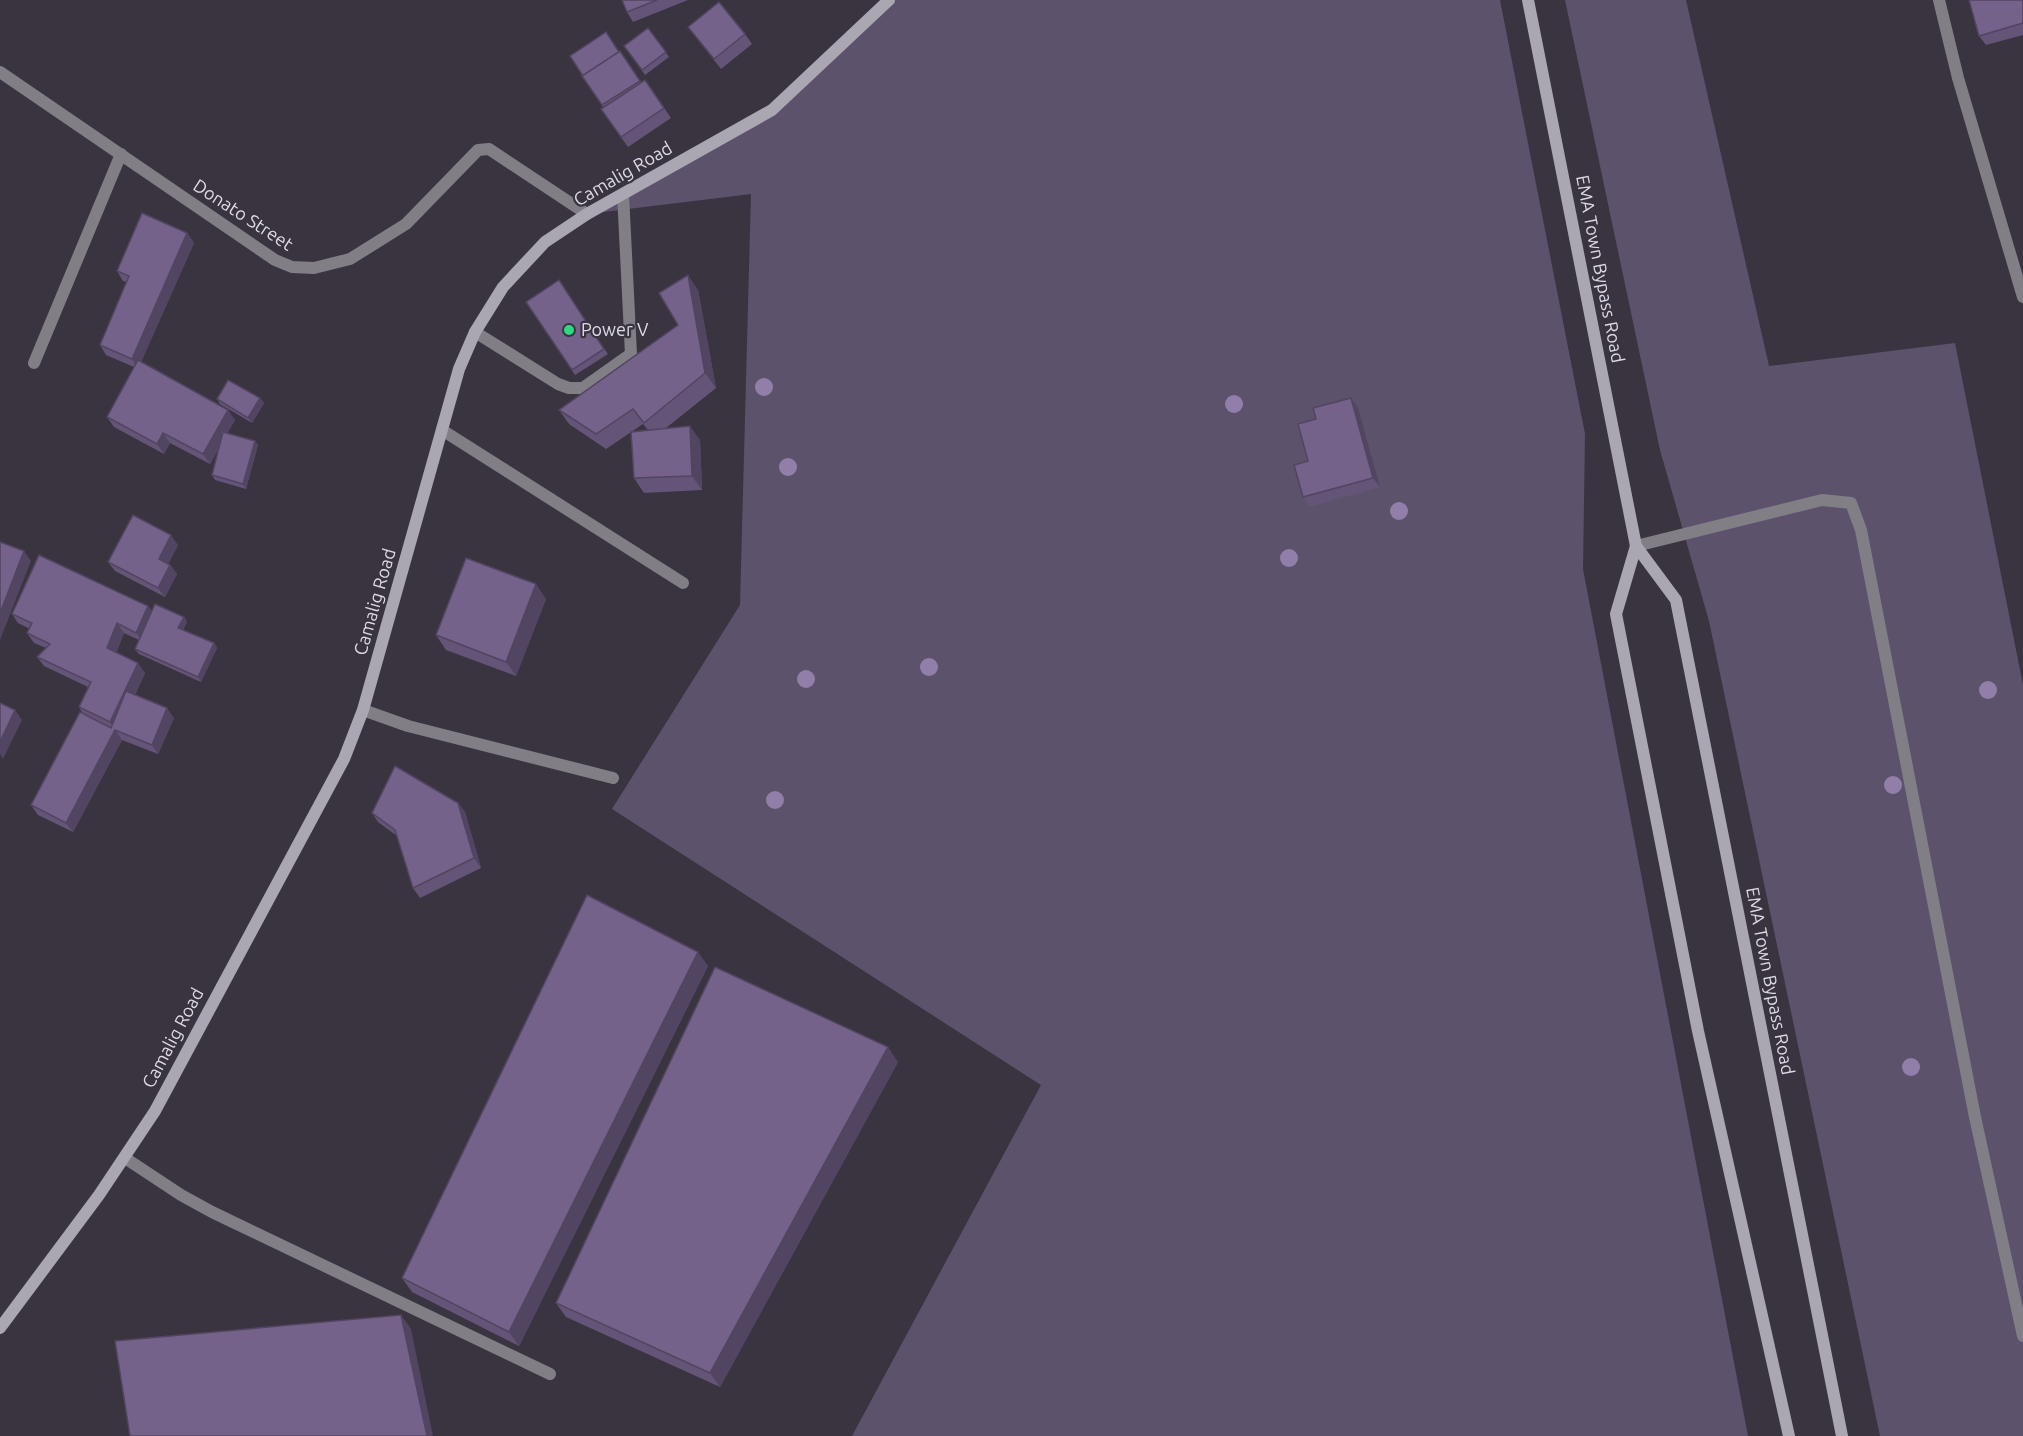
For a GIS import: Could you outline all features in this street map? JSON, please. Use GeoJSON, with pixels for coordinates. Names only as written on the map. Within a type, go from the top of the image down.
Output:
{"type":"FeatureCollection","features":[{"type":"Feature","properties":{"kind":"street","name":"Camalig Road"},"geometry":{"type":"LineString","coordinates":[[0,1328],[125,1158],[155,1111],[344,759],[363,710],[459,369],[475,332],[503,287],[545,242],[587,214],[772,110],[889,0]]}},
{"type":"Feature","properties":{"kind":"street","name":"EMA Town Bypass Road"},"geometry":{"type":"LineString","coordinates":[[1528,0],[1636,546],[1676,600],[1842,1436]]}},
{"type":"Feature","properties":{"kind":"street"},"geometry":{"type":"LineString","coordinates":[[1939,0],[1958,78],[2023,297]]}},
{"type":"Feature","properties":{"kind":"street","name":"Donato Street"},"geometry":{"type":"LineString","coordinates":[[0,72],[275,260],[292,267],[314,268],[350,259],[406,224],[478,150],[489,149],[587,214]]}},
{"type":"Feature","properties":{"kind":"street"},"geometry":{"type":"LineString","coordinates":[[34,363],[121,154]]}},
{"type":"Feature","properties":{"kind":"street"},"geometry":{"type":"LineString","coordinates":[[475,332],[558,384],[569,388],[583,388],[631,354],[623,194]]}},
{"type":"Feature","properties":{"kind":"street"},"geometry":{"type":"LineString","coordinates":[[442,430],[683,583]]}},
{"type":"Feature","properties":{"kind":"street"},"geometry":{"type":"LineString","coordinates":[[1636,546],[1822,500],[1851,503],[1861,530],[1975,1117],[2023,1336]]}},
{"type":"Feature","properties":{"kind":"street","name":"EMA Town Bypass Road"},"geometry":{"type":"LineString","coordinates":[[1636,546],[1616,614],[1698,1031],[1789,1436]]}},
{"type":"Feature","properties":{"kind":"street"},"geometry":{"type":"LineString","coordinates":[[363,710],[408,726],[613,778]]}},
{"type":"Feature","properties":{"kind":"street"},"geometry":{"type":"LineString","coordinates":[[125,1158],[181,1195],[212,1212],[550,1374]]}},
{"type":"Feature","properties":{"kind":"shaded area"},"geometry":{"type":"Polygon","coordinates":[[[889,0],[1500,0],[1585,434],[1583,569],[1748,1436],[852,1436],[1041,1085],[612,809],[740,605],[751,194],[587,214],[772,110],[889,0]]]}},
{"type":"Feature","properties":{"kind":"shaded area"},"geometry":{"type":"Polygon","coordinates":[[[1565,0],[1686,0],[1769,366],[1955,343],[2023,685],[2023,1436],[1880,1436],[1709,621],[1660,450],[1565,0]]]}},
{"type":"Feature","properties":{"kind":"building"},"geometry":{"type":"Polygon","coordinates":[[[622,0],[657,0],[627,12],[622,0]]]}},
{"type":"Feature","properties":{"kind":"building"},"geometry":{"type":"Polygon","coordinates":[[[1969,0],[2023,0],[2023,23],[1979,36],[1969,0]]]}},
{"type":"Feature","properties":{"kind":"building"},"geometry":{"type":"Polygon","coordinates":[[[719,2],[745,34],[714,59],[688,27],[719,2]]]}},
{"type":"Feature","properties":{"kind":"building"},"geometry":{"type":"Polygon","coordinates":[[[648,28],[666,52],[642,70],[624,46],[648,28]]]}},
{"type":"Feature","properties":{"kind":"building"},"geometry":{"type":"Polygon","coordinates":[[[606,32],[619,52],[583,76],[570,56],[606,32]]]}},
{"type":"Feature","properties":{"kind":"building"},"geometry":{"type":"Polygon","coordinates":[[[620,51],[640,81],[602,105],[582,76],[620,51]]]}},
{"type":"Feature","properties":{"kind":"building"},"geometry":{"type":"Polygon","coordinates":[[[645,80],[664,108],[621,137],[601,109],[645,80]]]}},
{"type":"Feature","properties":{"kind":"building"},"geometry":{"type":"Polygon","coordinates":[[[142,213],[187,233],[132,359],[100,345],[129,276],[117,271],[142,213]]]}},
{"type":"Feature","properties":{"kind":"building"},"geometry":{"type":"Polygon","coordinates":[[[688,275],[705,373],[644,423],[633,409],[596,434],[559,410],[678,325],[659,293],[688,275]]]}},
{"type":"Feature","properties":{"kind":"building","name":"Power V"},"geometry":{"type":"Polygon","coordinates":[[[559,280],[604,349],[572,370],[526,302],[559,280]]]}},
{"type":"Feature","properties":{"kind":"building"},"geometry":{"type":"Polygon","coordinates":[[[138,360],[228,410],[203,454],[163,433],[157,444],[107,417],[138,360]]]}},
{"type":"Feature","properties":{"kind":"building"},"geometry":{"type":"Polygon","coordinates":[[[228,380],[260,398],[248,418],[217,399],[228,380]]]}},
{"type":"Feature","properties":{"kind":"building"},"geometry":{"type":"Polygon","coordinates":[[[1351,398],[1373,478],[1303,497],[1294,465],[1308,461],[1298,424],[1316,419],[1313,408],[1351,398]]]}},
{"type":"Feature","properties":{"kind":"building"},"geometry":{"type":"Polygon","coordinates":[[[690,426],[692,476],[634,478],[631,432],[690,426]]]}},
{"type":"Feature","properties":{"kind":"building"},"geometry":{"type":"Polygon","coordinates":[[[223,432],[255,441],[243,484],[212,475],[223,432]]]}},
{"type":"Feature","properties":{"kind":"building"},"geometry":{"type":"Polygon","coordinates":[[[133,515],[171,535],[159,559],[170,565],[158,588],[108,562],[133,515]]]}},
{"type":"Feature","properties":{"kind":"building"},"geometry":{"type":"Polygon","coordinates":[[[0,542],[24,551],[0,613],[0,542]]]}},
{"type":"Feature","properties":{"kind":"building"},"geometry":{"type":"Polygon","coordinates":[[[39,555],[148,606],[136,633],[117,623],[107,648],[138,663],[110,722],[79,707],[91,682],[37,657],[50,644],[27,633],[32,623],[12,614],[39,555]]]}},
{"type":"Feature","properties":{"kind":"building"},"geometry":{"type":"Polygon","coordinates":[[[466,558],[536,584],[506,662],[436,635],[466,558]]]}},
{"type":"Feature","properties":{"kind":"building"},"geometry":{"type":"Polygon","coordinates":[[[155,604],[184,617],[178,628],[214,643],[198,677],[135,649],[155,604]]]}},
{"type":"Feature","properties":{"kind":"building"},"geometry":{"type":"Polygon","coordinates":[[[126,691],[167,708],[152,745],[115,730],[66,823],[31,805],[80,712],[111,728],[126,691]]]}},
{"type":"Feature","properties":{"kind":"building"},"geometry":{"type":"Polygon","coordinates":[[[0,703],[15,710],[0,742],[0,703]]]}},
{"type":"Feature","properties":{"kind":"building"},"geometry":{"type":"Polygon","coordinates":[[[395,766],[458,803],[474,858],[413,888],[395,830],[372,813],[395,766]]]}},
{"type":"Feature","properties":{"kind":"building"},"geometry":{"type":"Polygon","coordinates":[[[587,895],[698,952],[509,1332],[402,1278],[587,895]]]}},
{"type":"Feature","properties":{"kind":"building"},"geometry":{"type":"Polygon","coordinates":[[[715,967],[888,1047],[710,1373],[556,1303],[715,967]]]}},
{"type":"Feature","properties":{"kind":"building"},"geometry":{"type":"Polygon","coordinates":[[[401,1315],[427,1436],[130,1436],[115,1341],[401,1315]]]}},
{"type":"Feature","properties":{"kind":"place","name":"Power V"},"geometry":{"type":"Point","coordinates":[569,330]}}]}
